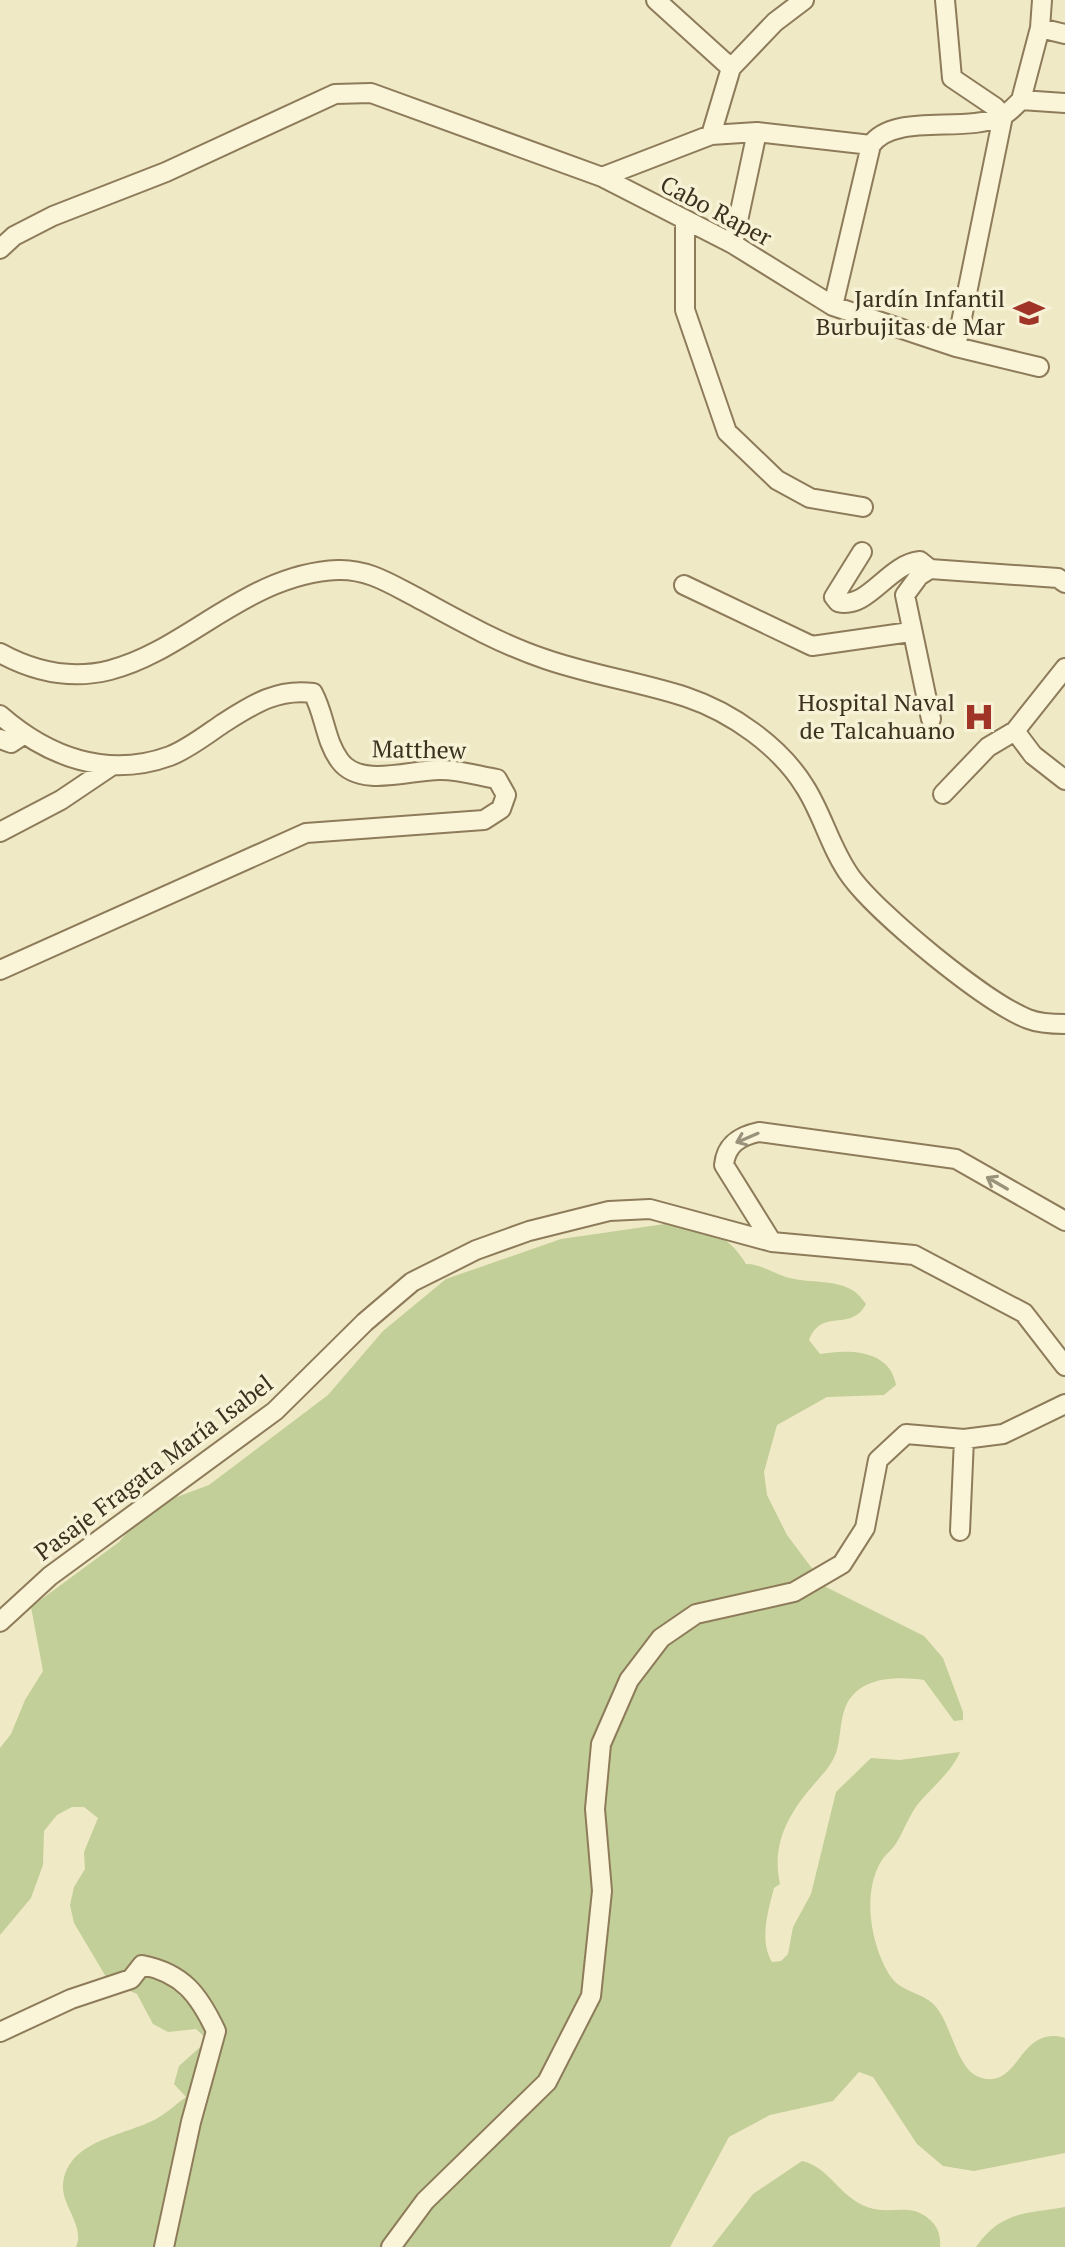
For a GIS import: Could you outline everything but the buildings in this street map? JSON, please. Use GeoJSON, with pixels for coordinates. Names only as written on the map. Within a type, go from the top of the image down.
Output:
{"type":"FeatureCollection","features":[{"type":"Feature","properties":{"kind":"street"},"geometry":{"type":"LineString","coordinates":[[656,0],[731,68]]}},
{"type":"Feature","properties":{"kind":"street"},"geometry":{"type":"LineString","coordinates":[[711,135],[731,68],[775,22],[804,0]]}},
{"type":"Feature","properties":{"kind":"street"},"geometry":{"type":"LineString","coordinates":[[945,0],[952,78],[1003,116]]}},
{"type":"Feature","properties":{"kind":"street"},"geometry":{"type":"LineString","coordinates":[[833,306],[871,145],[878,135],[890,129],[944,127],[1003,116],[1021,100],[1040,28],[1042,0]]}},
{"type":"Feature","properties":{"kind":"street"},"geometry":{"type":"LineString","coordinates":[[1040,28],[1065,34]]}},
{"type":"Feature","properties":{"kind":"street","name":"Cabo Raper"},"geometry":{"type":"LineString","coordinates":[[0,249],[14,236],[53,216],[166,172],[335,94],[371,93],[602,177],[733,244],[833,306],[956,347],[1039,367]]}},
{"type":"Feature","properties":{"kind":"street"},"geometry":{"type":"LineString","coordinates":[[1021,100],[1065,103]]}},
{"type":"Feature","properties":{"kind":"street"},"geometry":{"type":"LineString","coordinates":[[956,347],[1003,116]]}},
{"type":"Feature","properties":{"kind":"street"},"geometry":{"type":"LineString","coordinates":[[602,177],[711,135],[757,132],[871,145]]}},
{"type":"Feature","properties":{"kind":"street"},"geometry":{"type":"LineString","coordinates":[[733,244],[757,132]]}},
{"type":"Feature","properties":{"kind":"street"},"geometry":{"type":"LineString","coordinates":[[685,221],[685,310],[727,432],[777,480],[810,498],[863,507]]}},
{"type":"Feature","properties":{"kind":"street"},"geometry":{"type":"LineString","coordinates":[[862,552],[837,588],[834,597],[838,602],[858,601],[909,562],[920,561],[930,569],[1058,578],[1065,583]]}},
{"type":"Feature","properties":{"kind":"street"},"geometry":{"type":"LineString","coordinates":[[930,569],[919,576],[905,595],[910,632],[931,719]]}},
{"type":"Feature","properties":{"kind":"street"},"geometry":{"type":"LineString","coordinates":[[0,653],[50,674],[74,677],[106,670],[159,652],[268,586],[303,574],[359,570],[480,632],[542,658],[675,693],[718,711],[764,741],[794,772],[848,874],[887,917],[1004,1007],[1030,1020],[1065,1024]]}},
{"type":"Feature","properties":{"kind":"street"},"geometry":{"type":"LineString","coordinates":[[684,585],[812,646],[910,632]]}},
{"type":"Feature","properties":{"kind":"street"},"geometry":{"type":"LineString","coordinates":[[943,794],[988,747],[1015,731],[1065,668]]}},
{"type":"Feature","properties":{"kind":"street","name":"Matthew"},"geometry":{"type":"LineString","coordinates":[[0,715],[23,735],[74,760],[110,767],[172,756],[256,702],[295,690],[313,693],[323,712],[329,742],[342,764],[364,775],[442,770],[497,779],[506,795],[501,809],[484,820],[306,833],[0,970]]}},
{"type":"Feature","properties":{"kind":"street"},"geometry":{"type":"LineString","coordinates":[[1015,731],[1033,755],[1065,780]]}},
{"type":"Feature","properties":{"kind":"street"},"geometry":{"type":"LineString","coordinates":[[0,739],[11,743],[23,735]]}},
{"type":"Feature","properties":{"kind":"street"},"geometry":{"type":"LineString","coordinates":[[0,832],[61,800],[110,767]]}},
{"type":"Feature","properties":{"kind":"street"},"geometry":{"type":"LineString","coordinates":[[772,1242],[724,1165],[726,1153],[733,1144],[744,1135],[759,1132],[956,1159],[1065,1221]]}},
{"type":"Feature","properties":{"kind":"street","name":"Pasaje Fragata María Isabel"},"geometry":{"type":"LineString","coordinates":[[0,1622],[50,1576],[275,1411],[365,1322],[412,1282],[476,1250],[529,1231],[609,1211],[650,1209],[772,1242],[914,1255],[1024,1313],[1065,1366]]}},
{"type":"Feature","properties":{"kind":"street"},"geometry":{"type":"LineString","coordinates":[[391,2247],[425,2201],[547,2082],[591,1996],[602,1891],[595,1809],[601,1744],[629,1680],[661,1638],[696,1614],[794,1592],[842,1564],[865,1528],[878,1460],[906,1434],[964,1439],[1003,1434],[1065,1404]]}},
{"type":"Feature","properties":{"kind":"street"},"geometry":{"type":"LineString","coordinates":[[960,1531],[964,1439]]}},
{"type":"Feature","properties":{"kind":"street"},"geometry":{"type":"LineString","coordinates":[[0,2032],[71,1999],[131,1979],[142,1965],[166,1970],[201,1999],[216,2031],[191,2122],[164,2247]]}},
{"type":"Feature","properties":{"kind":"green space"},"geometry":{"type":"Polygon","coordinates":[[[665,1224],[712,1233],[730,1244],[746,1264],[789,1278],[845,1287],[866,1304],[853,1317],[821,1325],[809,1340],[820,1354],[855,1352],[877,1358],[886,1364],[896,1385],[884,1395],[827,1397],[777,1425],[764,1472],[767,1495],[787,1535],[826,1587],[924,1636],[943,1658],[963,1712],[963,1720],[954,1721],[924,1680],[896,1678],[877,1681],[860,1689],[848,1701],[834,1758],[797,1806],[784,1829],[778,1855],[780,1884],[774,1888],[766,1926],[768,1954],[772,1962],[781,1961],[788,1954],[793,1927],[811,1894],[836,1792],[871,1758],[900,1760],[960,1752],[918,1804],[876,1873],[870,1903],[878,1951],[896,1982],[936,2007],[965,2065],[979,2077],[993,2079],[1003,2075],[1038,2040],[1049,2036],[1065,2038],[1065,2153],[974,2171],[943,2166],[917,2144],[873,2077],[859,2072],[833,2101],[770,2115],[729,2137],[670,2247],[76,2247],[78,2233],[63,2189],[73,2160],[98,2142],[156,2119],[186,2097],[174,2084],[179,2066],[208,2040],[196,2029],[168,2032],[153,2024],[137,1994],[109,1982],[74,1923],[70,1905],[74,1887],[85,1869],[84,1852],[98,1818],[84,1807],[72,1807],[57,1815],[44,1831],[43,1865],[31,1898],[0,1935],[0,1748],[11,1734],[25,1700],[43,1671],[31,1607],[119,1542],[138,1520],[161,1503],[209,1485],[328,1395],[383,1331],[446,1279],[561,1239],[665,1224]]]}},
{"type":"Feature","properties":{"kind":"green space"},"geometry":{"type":"Polygon","coordinates":[[[802,2161],[821,2170],[862,2205],[923,2214],[937,2228],[940,2247],[712,2247],[753,2194],[802,2161]]]}},
{"type":"Feature","properties":{"kind":"green space"},"geometry":{"type":"Polygon","coordinates":[[[1065,2207],[1065,2247],[976,2247],[985,2235],[1005,2220],[1065,2207]]]}},
{"type":"Feature","properties":{"kind":"place","name":"Jardín Infantil Burbujitas de Mar"},"geometry":{"type":"Point","coordinates":[1029,313]}},
{"type":"Feature","properties":{"kind":"place","name":"Hospital Naval de Talcahuano"},"geometry":{"type":"Point","coordinates":[979,717]}}]}
